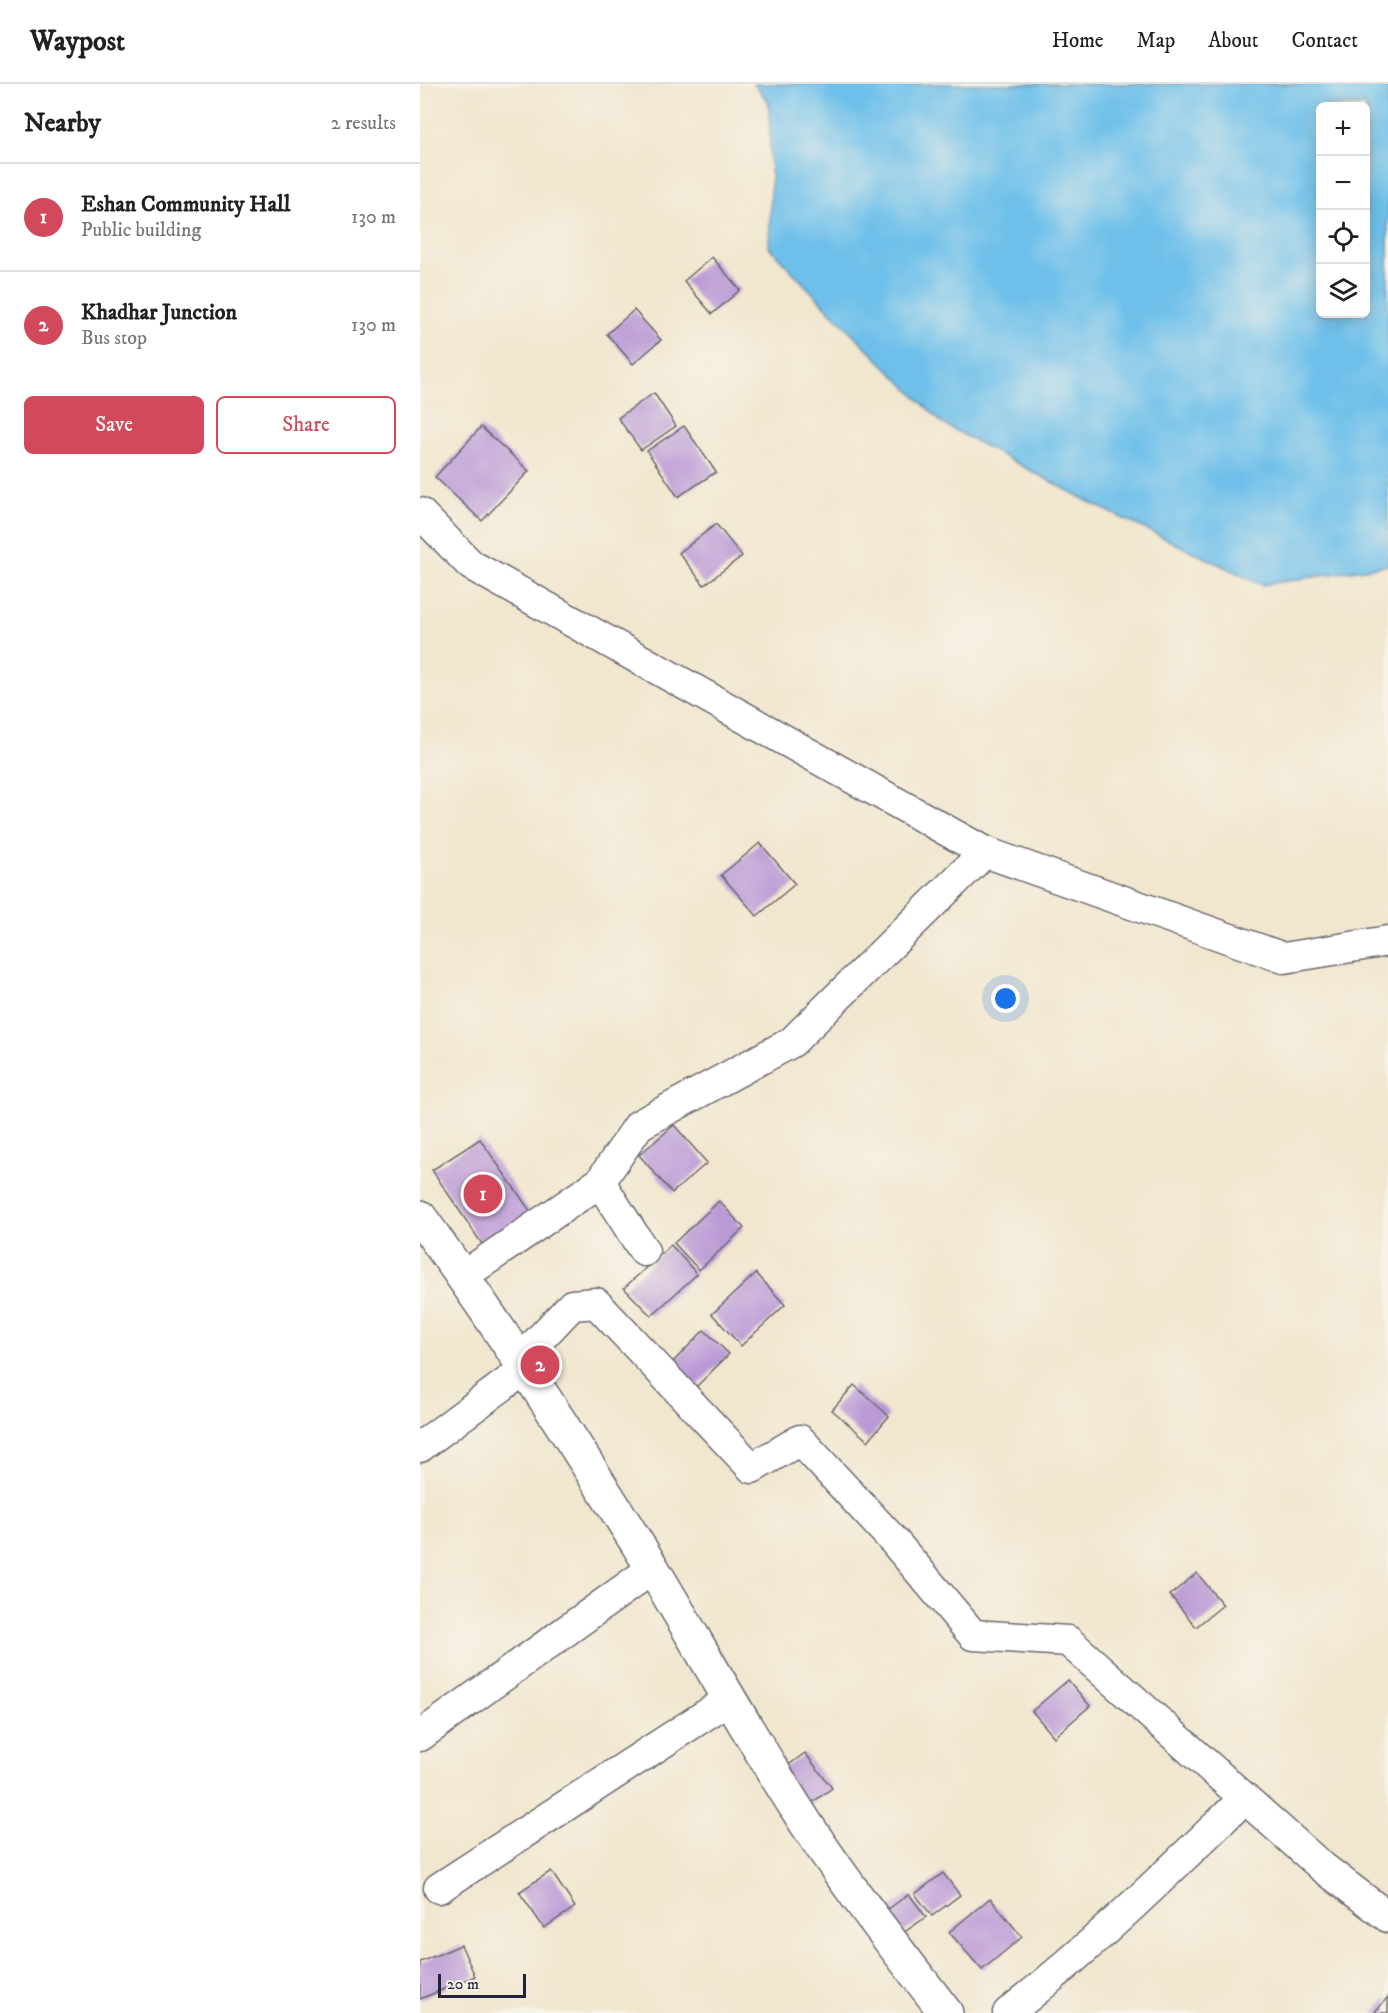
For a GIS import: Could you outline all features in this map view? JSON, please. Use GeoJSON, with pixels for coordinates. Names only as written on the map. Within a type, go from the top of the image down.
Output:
{"type":"FeatureCollection","features":[{"type":"Feature","properties":{"kind":"main road"},"geometry":{"type":"LineString","coordinates":[[420,1217],[463,1276],[522,1365],[652,1569],[798,1811],[865,1908],[946,2013]]}},
{"type":"Feature","properties":{"kind":"street"},"geometry":{"type":"LineString","coordinates":[[420,513],[471,565],[985,852],[1284,958],[1388,941]]}},
{"type":"Feature","properties":{"kind":"street"},"geometry":{"type":"LineString","coordinates":[[463,1276],[600,1182],[639,1125],[792,1042],[985,852]]}},
{"type":"Feature","properties":{"kind":"street"},"geometry":{"type":"LineString","coordinates":[[600,1182],[644,1251]]}},
{"type":"Feature","properties":{"kind":"street"},"geometry":{"type":"LineString","coordinates":[[420,1447],[522,1365],[572,1305],[596,1303],[752,1468],[800,1440],[893,1540],[973,1635],[1068,1641],[1321,1866],[1388,1917]]}},
{"type":"Feature","properties":{"kind":"street"},"geometry":{"type":"LineString","coordinates":[[420,1736],[652,1569]]}},
{"type":"Feature","properties":{"kind":"street"},"geometry":{"type":"LineString","coordinates":[[439,1888],[730,1699]]}},
{"type":"Feature","properties":{"kind":"street"},"geometry":{"type":"LineString","coordinates":[[1008,2013],[1044,1985],[1097,1937],[1245,1798]]}},
{"type":"Feature","properties":{"kind":"water"},"geometry":{"type":"Polygon","coordinates":[[[754,84],[1388,84],[1388,565],[1262,585],[1093,504],[943,424],[769,247],[771,187],[769,102],[754,84]]]}},
{"type":"Feature","properties":{"kind":"building"},"geometry":{"type":"Polygon","coordinates":[[[712,257],[740,290],[712,314],[684,281],[712,257]]]}},
{"type":"Feature","properties":{"kind":"building"},"geometry":{"type":"Polygon","coordinates":[[[634,310],[661,340],[633,364],[607,334],[634,310]]]}},
{"type":"Feature","properties":{"kind":"building"},"geometry":{"type":"Polygon","coordinates":[[[654,393],[676,426],[641,450],[618,418],[654,393]]]}},
{"type":"Feature","properties":{"kind":"building"},"geometry":{"type":"Polygon","coordinates":[[[684,426],[716,472],[678,497],[647,451],[684,426]]]}},
{"type":"Feature","properties":{"kind":"building"},"geometry":{"type":"Polygon","coordinates":[[[481,427],[529,471],[482,521],[435,477],[481,427]]]}},
{"type":"Feature","properties":{"kind":"building"},"geometry":{"type":"Polygon","coordinates":[[[716,524],[742,556],[704,585],[679,553],[716,524]]]}},
{"type":"Feature","properties":{"kind":"building"},"geometry":{"type":"Polygon","coordinates":[[[760,843],[795,884],[757,916],[721,875],[760,843]]]}},
{"type":"Feature","properties":{"kind":"building"},"geometry":{"type":"Polygon","coordinates":[[[674,1125],[707,1163],[672,1193],[639,1155],[674,1125]]]}},
{"type":"Feature","properties":{"kind":"building"},"geometry":{"type":"Polygon","coordinates":[[[480,1139],[535,1218],[484,1247],[432,1170],[480,1139]]]}},
{"type":"Feature","properties":{"kind":"building"},"geometry":{"type":"Polygon","coordinates":[[[719,1201],[744,1228],[699,1270],[674,1243],[719,1201]]]}},
{"type":"Feature","properties":{"kind":"building"},"geometry":{"type":"Polygon","coordinates":[[[671,1245],[697,1274],[651,1316],[624,1288],[671,1245]]]}},
{"type":"Feature","properties":{"kind":"building"},"geometry":{"type":"Polygon","coordinates":[[[756,1273],[785,1305],[741,1346],[712,1314],[756,1273]]]}},
{"type":"Feature","properties":{"kind":"building"},"geometry":{"type":"Polygon","coordinates":[[[704,1330],[729,1354],[694,1389],[670,1365],[704,1330]]]}},
{"type":"Feature","properties":{"kind":"building"},"geometry":{"type":"Polygon","coordinates":[[[854,1385],[889,1416],[868,1441],[832,1410],[854,1385]]]}},
{"type":"Feature","properties":{"kind":"building"},"geometry":{"type":"Polygon","coordinates":[[[1197,1573],[1223,1605],[1196,1627],[1170,1595],[1197,1573]]]}},
{"type":"Feature","properties":{"kind":"building"},"geometry":{"type":"Polygon","coordinates":[[[1068,1680],[1090,1706],[1054,1737],[1032,1711],[1068,1680]]]}},
{"type":"Feature","properties":{"kind":"building"},"geometry":{"type":"Polygon","coordinates":[[[805,1753],[832,1788],[806,1807],[779,1772],[805,1753]]]}},
{"type":"Feature","properties":{"kind":"building"},"geometry":{"type":"Polygon","coordinates":[[[551,1871],[575,1907],[544,1928],[519,1892],[551,1871]]]}},
{"type":"Feature","properties":{"kind":"building"},"geometry":{"type":"Polygon","coordinates":[[[943,1873],[960,1895],[932,1916],[915,1894],[943,1873]]]}},
{"type":"Feature","properties":{"kind":"building"},"geometry":{"type":"Polygon","coordinates":[[[909,1894],[926,1917],[903,1933],[887,1910],[909,1894]]]}},
{"type":"Feature","properties":{"kind":"building"},"geometry":{"type":"Polygon","coordinates":[[[990,1898],[1022,1937],[982,1970],[949,1932],[990,1898]]]}},
{"type":"Feature","properties":{"kind":"building"},"geometry":{"type":"Polygon","coordinates":[[[461,1945],[475,1976],[420,1999],[420,1962],[461,1945]]]}},
{"type":"Feature","properties":{"kind":"building"},"geometry":{"type":"Polygon","coordinates":[[[1388,1997],[1388,2013],[1374,2013],[1388,1997]]]}},
{"type":"Feature","properties":{"kind":"place","name":"Eshan Community Hall"},"geometry":{"type":"Point","coordinates":[483,1194]}},
{"type":"Feature","properties":{"kind":"place","name":"Khadhar Junction"},"geometry":{"type":"Point","coordinates":[540,1365]}}]}
